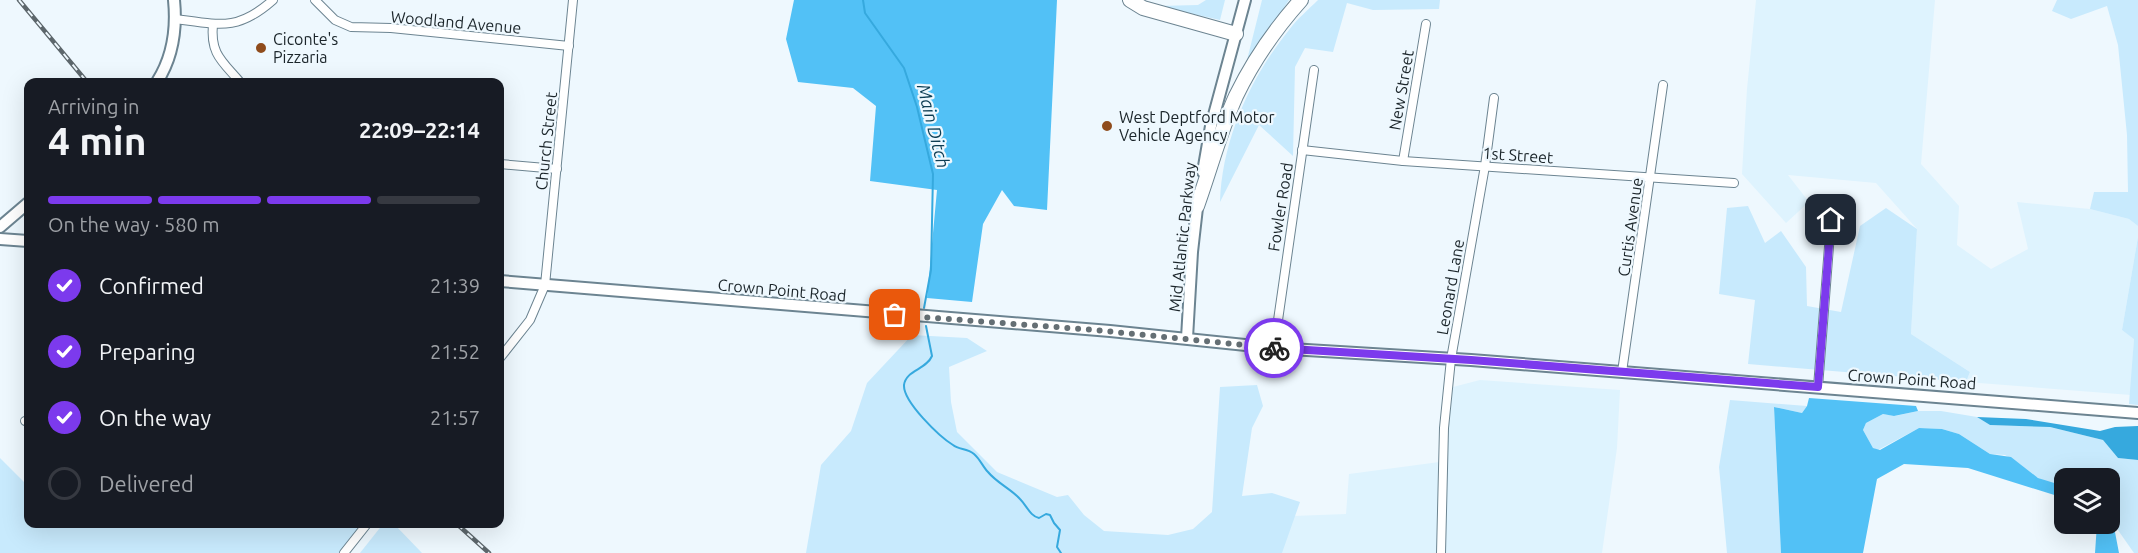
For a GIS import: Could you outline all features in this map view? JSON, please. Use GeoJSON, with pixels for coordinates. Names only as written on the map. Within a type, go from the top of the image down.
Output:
{"type":"FeatureCollection","features":[{"type":"Feature","properties":{"kind":"highway"},"geometry":{"type":"LineString","coordinates":[[1130,0],[1143,8],[1236,34]]}},
{"type":"Feature","properties":{"kind":"highway"},"geometry":{"type":"LineString","coordinates":[[1197,206],[1236,98],[1283,19],[1301,0]]}},
{"type":"Feature","properties":{"kind":"main road"},"geometry":{"type":"LineString","coordinates":[[159,78],[172,49],[176,19],[174,0]]}},
{"type":"Feature","properties":{"kind":"main road","name":"Mid Atlantic Parkway"},"geometry":{"type":"LineString","coordinates":[[1186,338],[1197,206],[1212,126],[1245,0]]}},
{"type":"Feature","properties":{"kind":"main road"},"geometry":{"type":"LineString","coordinates":[[0,226],[24,206]]}},
{"type":"Feature","properties":{"kind":"main road"},"geometry":{"type":"LineString","coordinates":[[0,239],[24,241]]}},
{"type":"Feature","properties":{"kind":"main road","name":"Crown Point Road"},"geometry":{"type":"LineString","coordinates":[[504,281],[1186,338],[1274,348],[1451,359],[2138,413]]}},
{"type":"Feature","properties":{"kind":"street"},"geometry":{"type":"LineString","coordinates":[[176,19],[213,24],[235,23],[245,20],[273,0]]}},
{"type":"Feature","properties":{"kind":"street","name":"Woodland Avenue"},"geometry":{"type":"LineString","coordinates":[[315,0],[335,20],[351,27],[391,28],[569,46]]}},
{"type":"Feature","properties":{"kind":"street","name":"Church Street"},"geometry":{"type":"LineString","coordinates":[[504,353],[530,320],[545,285],[573,0]]}},
{"type":"Feature","properties":{"kind":"street"},"geometry":{"type":"LineString","coordinates":[[213,24],[212,38],[215,52],[237,78]]}},
{"type":"Feature","properties":{"kind":"street","name":"New Street"},"geometry":{"type":"LineString","coordinates":[[1403,161],[1426,24]]}},
{"type":"Feature","properties":{"kind":"street","name":"Fowler Road"},"geometry":{"type":"LineString","coordinates":[[1274,348],[1314,70]]}},
{"type":"Feature","properties":{"kind":"street","name":"Curtis Avenue"},"geometry":{"type":"LineString","coordinates":[[1622,372],[1663,85]]}},
{"type":"Feature","properties":{"kind":"street","name":"Leonard Lane"},"geometry":{"type":"LineString","coordinates":[[1441,553],[1444,428],[1451,359],[1485,166],[1494,98]]}},
{"type":"Feature","properties":{"kind":"street","name":"1st Street"},"geometry":{"type":"LineString","coordinates":[[1302,150],[1403,161],[1734,183]]}},
{"type":"Feature","properties":{"kind":"street"},"geometry":{"type":"LineString","coordinates":[[504,164],[557,169]]}},
{"type":"Feature","properties":{"kind":"street"},"geometry":{"type":"LineString","coordinates":[[1818,387],[1831,220]]}},
{"type":"Feature","properties":{"kind":"street"},"geometry":{"type":"LineString","coordinates":[[344,553],[364,528]]}},
{"type":"Feature","properties":{"kind":"shaded area"},"geometry":{"type":"Polygon","coordinates":[[[794,0],[1057,0],[1047,210],[1014,206],[1002,190],[983,224],[972,302],[927,298],[937,190],[870,181],[876,106],[853,88],[798,82],[786,39],[794,0]]]}},
{"type":"Feature","properties":{"kind":"shaded area"},"geometry":{"type":"Polygon","coordinates":[[[1206,0],[1225,0],[1220,20],[1158,6],[1198,5],[1206,0]]]}},
{"type":"Feature","properties":{"kind":"shaded area"},"geometry":{"type":"Polygon","coordinates":[[[1262,0],[1289,0],[1245,68],[1262,0]]]}},
{"type":"Feature","properties":{"kind":"shaded area"},"geometry":{"type":"Polygon","coordinates":[[[1318,0],[1440,0],[1439,9],[1373,10],[1347,3],[1333,52],[1305,48],[1295,67],[1293,156],[1259,125],[1220,202],[1226,156],[1232,133],[1251,89],[1262,68],[1289,30],[1318,0]]]}},
{"type":"Feature","properties":{"kind":"shaded area"},"geometry":{"type":"Polygon","coordinates":[[[1756,0],[1935,0],[1921,164],[1959,206],[1957,245],[1991,269],[2028,249],[2017,202],[2090,209],[2129,219],[2138,226],[2122,330],[2134,338],[2131,395],[1966,382],[1970,372],[1911,334],[1917,229],[1876,183],[1788,175],[1809,202],[1786,223],[1742,174],[1747,89],[1756,0]]]}},
{"type":"Feature","properties":{"kind":"shaded area"},"geometry":{"type":"Polygon","coordinates":[[[2057,0],[2138,0],[2138,226],[2129,219],[2090,209],[2094,192],[2128,192],[2127,135],[2118,45],[2107,6],[2071,19],[2052,11],[2057,0]]]}},
{"type":"Feature","properties":{"kind":"shaded area"},"geometry":{"type":"Polygon","coordinates":[[[1748,206],[1765,243],[1781,231],[1806,267],[1807,306],[1841,312],[1860,226],[1886,208],[1917,229],[1911,334],[1970,372],[1966,382],[1748,364],[1755,300],[1719,294],[1727,208],[1748,206]]]}},
{"type":"Feature","properties":{"kind":"shaded area"},"geometry":{"type":"Polygon","coordinates":[[[2138,237],[2138,405],[2129,404],[2134,339],[2122,330],[2138,237]]]}},
{"type":"Feature","properties":{"kind":"shaded area"},"geometry":{"type":"Polygon","coordinates":[[[912,335],[967,338],[987,351],[949,367],[951,402],[957,432],[997,472],[1057,497],[1068,495],[1084,515],[1104,531],[1168,535],[1193,529],[1212,512],[1220,387],[1257,385],[1263,406],[1252,428],[1242,496],[1272,493],[1300,502],[1282,553],[806,553],[821,465],[851,431],[867,383],[912,335]]]}},
{"type":"Feature","properties":{"kind":"shaded area"},"geometry":{"type":"Polygon","coordinates":[[[1480,380],[1620,390],[1617,448],[1602,553],[1268,553],[1293,516],[1346,514],[1349,474],[1447,461],[1449,388],[1480,380]]]}},
{"type":"Feature","properties":{"kind":"shaded area"},"geometry":{"type":"Polygon","coordinates":[[[1809,398],[1916,406],[1918,411],[1894,416],[1883,414],[1866,423],[1863,430],[1873,448],[1880,450],[1919,428],[1942,429],[1959,434],[1990,454],[2011,457],[2038,478],[2054,483],[2054,495],[1968,468],[1904,464],[1877,479],[1863,553],[1781,553],[1774,407],[1802,413],[1809,398]]]}},
{"type":"Feature","properties":{"kind":"shaded area"},"geometry":{"type":"Polygon","coordinates":[[[1730,400],[1807,406],[1802,413],[1774,407],[1781,553],[1727,553],[1719,467],[1730,400]]]}},
{"type":"Feature","properties":{"kind":"shaded area"},"geometry":{"type":"Polygon","coordinates":[[[1918,411],[1941,411],[1977,417],[1990,425],[2050,427],[2103,440],[2118,458],[2138,460],[2138,553],[2134,553],[2120,533],[2120,468],[2054,468],[2054,483],[2032,475],[2005,455],[1990,454],[1959,434],[1942,429],[1919,428],[1878,450],[1873,448],[1863,430],[1866,423],[1883,414],[1895,416],[1918,411]]]}},
{"type":"Feature","properties":{"kind":"shaded area"},"geometry":{"type":"Polygon","coordinates":[[[1977,417],[2026,419],[2100,431],[2115,427],[2138,426],[2138,460],[2118,458],[2103,440],[2050,427],[1990,425],[1977,417]]]}},
{"type":"Feature","properties":{"kind":"shaded area"},"geometry":{"type":"Polygon","coordinates":[[[0,458],[24,482],[24,528],[368,528],[348,553],[0,553],[0,458]]]}},
{"type":"Feature","properties":{"kind":"shaded area"},"geometry":{"type":"Polygon","coordinates":[[[380,528],[398,528],[422,553],[360,553],[380,528]]]}},
{"type":"Feature","properties":{"kind":"shaded area"},"geometry":{"type":"Polygon","coordinates":[[[2096,534],[2115,534],[2119,553],[2095,553],[2096,534]]]}},
{"type":"Feature","properties":{"kind":"waterway","name":"Main Ditch"},"geometry":{"type":"LineString","coordinates":[[863,0],[865,13],[904,68],[917,107],[933,174],[931,270],[924,308]]}},
{"type":"Feature","properties":{"kind":"waterway","name":"Main Ditch"},"geometry":{"type":"LineString","coordinates":[[926,326],[932,356],[929,361],[908,376],[904,385],[909,400],[923,418],[947,441],[955,447],[974,454],[986,470],[1016,495],[1033,515],[1039,518],[1046,514],[1050,515],[1060,530],[1057,547],[1061,553]]}},
{"type":"Feature","properties":{"kind":"railway"},"geometry":{"type":"LineString","coordinates":[[19,0],[84,78]]}},
{"type":"Feature","properties":{"kind":"railway"},"geometry":{"type":"LineString","coordinates":[[461,528],[489,553]]}},
{"type":"Feature","properties":{"kind":"way so far"},"geometry":{"type":"LineString","coordinates":[[895,315],[1095,330],[1274,348]]}},
{"type":"Feature","properties":{"kind":"place","name":"Ciconte's Pizzaria"},"geometry":{"type":"Point","coordinates":[261,48]}},
{"type":"Feature","properties":{"kind":"place","name":"West Deptford Motor Vehicle Agency"},"geometry":{"type":"Point","coordinates":[1107,126]}},
{"type":"Feature","properties":{"kind":"route"},"geometry":{"type":"LineString","coordinates":[[1274,348],[1471,360],[1818,387],[1831,220]]}}]}
